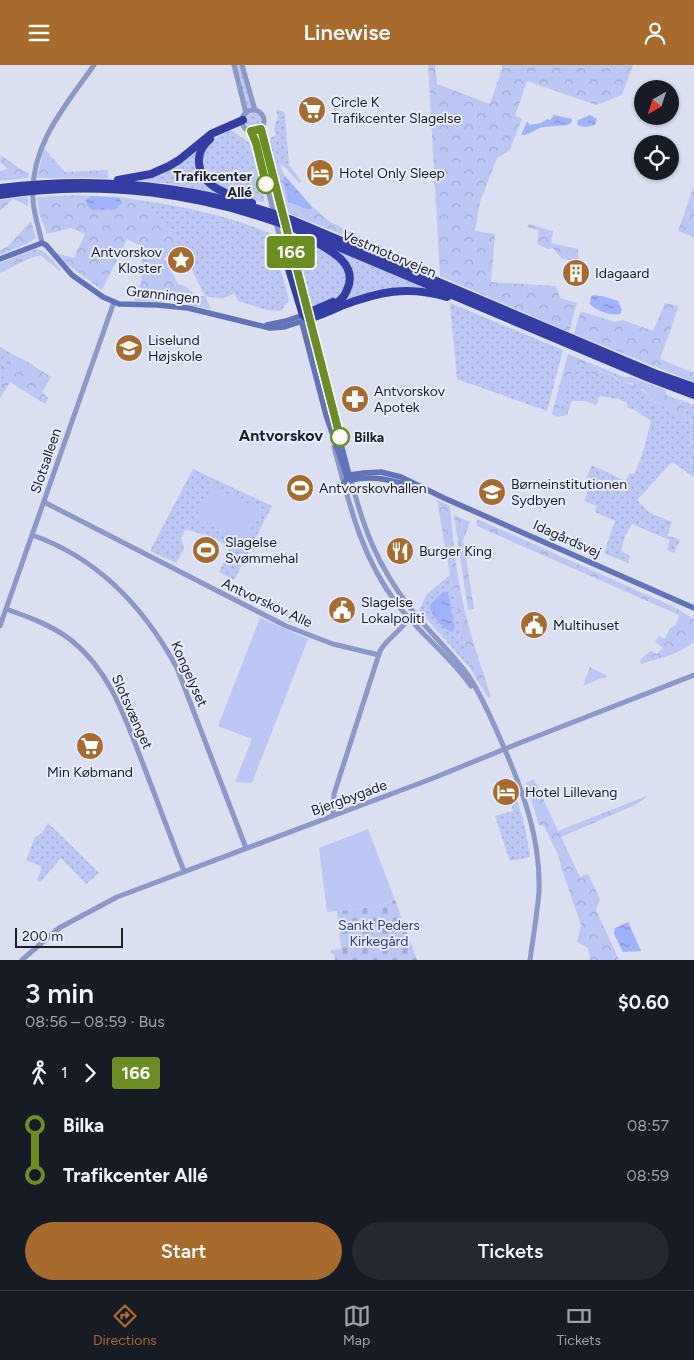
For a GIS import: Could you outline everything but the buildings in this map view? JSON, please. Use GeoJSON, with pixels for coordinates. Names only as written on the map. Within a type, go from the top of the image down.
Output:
{"type":"FeatureCollection","features":[{"type":"Feature","properties":{"kind":"highway"},"geometry":{"type":"LineString","coordinates":[[65,182],[127,179],[151,174],[179,160],[211,134],[246,123]]}},
{"type":"Feature","properties":{"kind":"highway"},"geometry":{"type":"LineString","coordinates":[[246,123],[208,140],[199,155],[200,169],[204,178],[211,185],[266,214],[292,225],[346,264],[350,280],[345,294],[337,303],[305,317]]}},
{"type":"Feature","properties":{"kind":"highway","name":"Vestmotorvejen"},"geometry":{"type":"LineString","coordinates":[[0,188],[65,182],[128,184],[160,187],[220,199],[266,214],[649,378],[694,395]]}},
{"type":"Feature","properties":{"kind":"highway","name":"Vestmotorvejen"},"geometry":{"type":"LineString","coordinates":[[0,195],[69,189],[125,190],[163,194],[266,214]]}},
{"type":"Feature","properties":{"kind":"highway","name":"Vestmotorvejen"},"geometry":{"type":"LineString","coordinates":[[292,225],[654,373],[694,387]]}},
{"type":"Feature","properties":{"kind":"highway"},"geometry":{"type":"LineString","coordinates":[[285,256],[305,317]]}},
{"type":"Feature","properties":{"kind":"highway"},"geometry":{"type":"LineString","coordinates":[[305,317],[369,295],[402,290],[432,292],[489,310]]}},
{"type":"Feature","properties":{"kind":"main road","name":"Grønningen"},"geometry":{"type":"LineString","coordinates":[[42,243],[46,245],[72,275],[103,297],[114,302],[126,305],[188,308],[277,329],[305,317]]}},
{"type":"Feature","properties":{"kind":"main road"},"geometry":{"type":"LineString","coordinates":[[0,259],[42,243]]}},
{"type":"Feature","properties":{"kind":"main road"},"geometry":{"type":"LineString","coordinates":[[305,317],[324,378],[348,479]]}},
{"type":"Feature","properties":{"kind":"main road"},"geometry":{"type":"LineString","coordinates":[[305,317],[326,415],[348,479]]}},
{"type":"Feature","properties":{"kind":"main road","name":"Idagårdsvej"},"geometry":{"type":"LineString","coordinates":[[348,479],[372,472],[391,474],[694,608]]}},
{"type":"Feature","properties":{"kind":"street"},"geometry":{"type":"LineString","coordinates":[[42,243],[33,208],[33,176],[37,157],[52,126],[94,65]]}},
{"type":"Feature","properties":{"kind":"street"},"geometry":{"type":"LineString","coordinates":[[234,65],[246,123],[256,143],[285,256]]}},
{"type":"Feature","properties":{"kind":"street"},"geometry":{"type":"LineString","coordinates":[[242,65],[255,110],[264,117],[261,129],[305,317]]}},
{"type":"Feature","properties":{"kind":"street"},"geometry":{"type":"LineString","coordinates":[[246,123],[250,111],[255,110]]}},
{"type":"Feature","properties":{"kind":"street"},"geometry":{"type":"LineString","coordinates":[[246,123],[261,129]]}},
{"type":"Feature","properties":{"kind":"street","name":"Slotsalleen"},"geometry":{"type":"LineString","coordinates":[[0,626],[114,302]]}},
{"type":"Feature","properties":{"kind":"street"},"geometry":{"type":"LineString","coordinates":[[348,479],[368,537],[386,573],[413,611],[459,664],[477,690],[509,759],[529,810],[538,859],[538,893],[530,960]]}},
{"type":"Feature","properties":{"kind":"street"},"geometry":{"type":"LineString","coordinates":[[348,479],[359,535],[385,585],[409,619],[466,678],[484,704]]}},
{"type":"Feature","properties":{"kind":"street","name":"Antvorskov Alle"},"geometry":{"type":"LineString","coordinates":[[44,502],[286,626],[333,644],[379,655]]}},
{"type":"Feature","properties":{"kind":"street","name":"Kongelyset"},"geometry":{"type":"LineString","coordinates":[[32,535],[68,550],[100,571],[127,596],[165,645],[177,668],[246,848]]}},
{"type":"Feature","properties":{"kind":"street","name":"Slotsvænget"},"geometry":{"type":"LineString","coordinates":[[6,609],[61,633],[87,655],[101,671],[118,700],[184,871]]}},
{"type":"Feature","properties":{"kind":"street"},"geometry":{"type":"LineString","coordinates":[[333,815],[334,794],[379,655],[388,639],[409,619],[413,611]]}},
{"type":"Feature","properties":{"kind":"street","name":"Bjergbygade"},"geometry":{"type":"LineString","coordinates":[[22,960],[49,935],[70,921],[117,897],[431,779],[694,675]]}},
{"type":"Feature","properties":{"kind":"green space"},"geometry":{"type":"Polygon","coordinates":[[[236,65],[241,65],[252,108],[247,110],[236,65]]]}},
{"type":"Feature","properties":{"kind":"green space"},"geometry":{"type":"Polygon","coordinates":[[[428,65],[435,65],[437,84],[490,104],[502,65],[633,65],[622,95],[596,105],[527,81],[515,116],[522,119],[510,150],[497,158],[480,202],[475,231],[495,234],[491,282],[556,286],[560,298],[577,303],[569,332],[440,276],[428,65]]]}},
{"type":"Feature","properties":{"kind":"green space"},"geometry":{"type":"Polygon","coordinates":[[[276,111],[284,112],[285,116],[289,165],[301,181],[299,183],[286,168],[279,164],[274,151],[278,148],[270,138],[276,135],[274,129],[278,116],[276,111]]]}},
{"type":"Feature","properties":{"kind":"green space"},"geometry":{"type":"Polygon","coordinates":[[[253,113],[259,115],[261,121],[259,127],[253,129],[247,127],[245,121],[247,115],[253,113]]]}},
{"type":"Feature","properties":{"kind":"green space"},"geometry":{"type":"Polygon","coordinates":[[[231,130],[250,143],[265,202],[253,201],[211,183],[201,165],[202,155],[212,140],[231,130]]]}},
{"type":"Feature","properties":{"kind":"green space"},"geometry":{"type":"Polygon","coordinates":[[[260,132],[278,209],[275,208],[255,134],[260,132]]]}},
{"type":"Feature","properties":{"kind":"green space"},"geometry":{"type":"Polygon","coordinates":[[[268,140],[271,140],[278,148],[274,152],[285,176],[283,178],[310,210],[314,208],[330,222],[373,243],[373,247],[286,212],[268,140]]]}},
{"type":"Feature","properties":{"kind":"green space"},"geometry":{"type":"Polygon","coordinates":[[[203,143],[197,163],[220,194],[165,183],[131,180],[143,178],[203,143]]]}},
{"type":"Feature","properties":{"kind":"green space"},"geometry":{"type":"Polygon","coordinates":[[[44,148],[65,172],[108,170],[108,178],[37,178],[44,148]]]}},
{"type":"Feature","properties":{"kind":"green space"},"geometry":{"type":"Polygon","coordinates":[[[1,155],[20,169],[29,173],[28,178],[0,181],[0,171],[8,169],[0,162],[1,155]]]}},
{"type":"Feature","properties":{"kind":"green space"},"geometry":{"type":"Polygon","coordinates":[[[694,186],[694,237],[678,231],[694,186]]]}},
{"type":"Feature","properties":{"kind":"green space"},"geometry":{"type":"Polygon","coordinates":[[[76,195],[121,197],[145,201],[180,246],[164,258],[178,284],[187,287],[196,296],[205,296],[211,309],[174,302],[134,301],[141,283],[143,247],[127,239],[102,290],[68,265],[58,254],[74,258],[85,234],[71,228],[47,234],[39,213],[37,197],[76,195]]]}},
{"type":"Feature","properties":{"kind":"green space"},"geometry":{"type":"Polygon","coordinates":[[[28,196],[28,206],[13,199],[0,211],[0,200],[28,196]]]}},
{"type":"Feature","properties":{"kind":"green space"},"geometry":{"type":"Polygon","coordinates":[[[145,201],[225,217],[271,234],[289,300],[281,311],[267,310],[238,301],[234,293],[224,298],[205,296],[180,246],[145,201]]]}},
{"type":"Feature","properties":{"kind":"green space"},"geometry":{"type":"Polygon","coordinates":[[[31,221],[36,238],[0,255],[0,250],[8,246],[31,221]]]}},
{"type":"Feature","properties":{"kind":"green space"},"geometry":{"type":"Polygon","coordinates":[[[529,224],[553,231],[551,243],[578,249],[579,261],[562,259],[553,248],[548,249],[537,244],[539,230],[527,227],[529,224]]]}},
{"type":"Feature","properties":{"kind":"green space"},"geometry":{"type":"Polygon","coordinates":[[[293,236],[319,247],[335,257],[341,264],[345,272],[345,287],[343,293],[335,300],[312,308],[293,236]]]}},
{"type":"Feature","properties":{"kind":"green space"},"geometry":{"type":"Polygon","coordinates":[[[327,246],[429,289],[392,289],[369,294],[334,306],[352,274],[327,246]]]}},
{"type":"Feature","properties":{"kind":"green space"},"geometry":{"type":"Polygon","coordinates":[[[36,249],[47,254],[61,270],[40,255],[0,273],[0,263],[36,249]]]}},
{"type":"Feature","properties":{"kind":"green space"},"geometry":{"type":"Polygon","coordinates":[[[450,303],[563,350],[547,411],[457,379],[450,303]]]}},
{"type":"Feature","properties":{"kind":"green space"},"geometry":{"type":"Polygon","coordinates":[[[665,303],[679,306],[660,359],[694,373],[694,382],[574,334],[580,313],[583,312],[615,322],[623,320],[653,331],[665,303]]]}},
{"type":"Feature","properties":{"kind":"green space"},"geometry":{"type":"Polygon","coordinates":[[[0,347],[14,355],[8,361],[8,369],[0,386],[0,347]]]}},
{"type":"Feature","properties":{"kind":"green space"},"geometry":{"type":"Polygon","coordinates":[[[568,354],[624,377],[631,377],[666,390],[666,395],[680,400],[686,420],[680,421],[669,404],[655,403],[643,389],[635,389],[633,383],[621,383],[616,377],[598,370],[600,376],[597,379],[593,379],[591,369],[583,364],[575,366],[565,389],[557,417],[552,414],[568,354]]]}},
{"type":"Feature","properties":{"kind":"green space"},"geometry":{"type":"Polygon","coordinates":[[[14,355],[51,377],[42,392],[48,398],[45,404],[10,382],[0,399],[0,386],[8,369],[8,361],[14,355]]]}},
{"type":"Feature","properties":{"kind":"green space"},"geometry":{"type":"Polygon","coordinates":[[[583,364],[617,379],[621,383],[637,386],[655,403],[669,404],[680,421],[686,420],[680,400],[694,405],[694,477],[672,462],[637,500],[650,513],[672,522],[667,535],[680,540],[674,553],[667,550],[670,540],[632,524],[625,536],[621,551],[630,556],[628,563],[604,553],[615,521],[595,512],[597,506],[584,501],[592,482],[586,479],[592,465],[625,481],[630,473],[634,474],[642,455],[651,421],[627,407],[628,403],[600,396],[596,405],[586,401],[572,401],[567,415],[557,417],[565,389],[575,366],[583,364]]]}},
{"type":"Feature","properties":{"kind":"green space"},"geometry":{"type":"Polygon","coordinates":[[[193,469],[272,506],[234,580],[219,572],[229,552],[225,544],[205,534],[185,530],[181,538],[184,549],[176,563],[150,551],[193,469]]]}},
{"type":"Feature","properties":{"kind":"green space"},"geometry":{"type":"Polygon","coordinates":[[[212,486],[261,511],[245,542],[196,517],[212,486]]]}},
{"type":"Feature","properties":{"kind":"green space"},"geometry":{"type":"Polygon","coordinates":[[[437,500],[450,507],[461,591],[472,639],[491,697],[488,698],[470,668],[450,575],[437,500]]]}},
{"type":"Feature","properties":{"kind":"green space"},"geometry":{"type":"Polygon","coordinates":[[[454,515],[470,522],[463,540],[474,609],[468,610],[454,515]]]}},
{"type":"Feature","properties":{"kind":"green space"},"geometry":{"type":"Polygon","coordinates":[[[477,519],[672,606],[694,619],[694,639],[691,644],[679,652],[641,664],[640,660],[650,651],[657,654],[663,648],[655,642],[659,636],[665,639],[670,628],[676,625],[679,615],[477,526],[477,519]]]}},
{"type":"Feature","properties":{"kind":"green space"},"geometry":{"type":"Polygon","coordinates":[[[450,575],[470,668],[419,610],[427,594],[450,575]]]}},
{"type":"Feature","properties":{"kind":"green space"},"geometry":{"type":"Polygon","coordinates":[[[260,618],[308,639],[252,783],[235,782],[252,739],[218,726],[260,618]]]}},
{"type":"Feature","properties":{"kind":"green space"},"geometry":{"type":"Polygon","coordinates":[[[590,667],[607,676],[583,686],[590,667]]]}},
{"type":"Feature","properties":{"kind":"green space"},"geometry":{"type":"Polygon","coordinates":[[[534,779],[558,831],[649,795],[635,805],[561,837],[580,877],[588,874],[600,899],[596,910],[619,960],[590,960],[588,948],[577,942],[581,925],[559,857],[544,826],[539,825],[526,783],[534,779]]]}},
{"type":"Feature","properties":{"kind":"green space"},"geometry":{"type":"Polygon","coordinates":[[[517,800],[525,827],[530,857],[510,861],[495,816],[513,811],[511,803],[517,800]]]}},
{"type":"Feature","properties":{"kind":"green space"},"geometry":{"type":"Polygon","coordinates":[[[48,823],[99,873],[86,884],[61,858],[40,882],[37,880],[42,867],[26,860],[35,837],[42,833],[48,823]]]}},
{"type":"Feature","properties":{"kind":"green space"},"geometry":{"type":"Polygon","coordinates":[[[368,829],[395,900],[375,907],[327,912],[319,848],[368,829]]]}},
{"type":"Feature","properties":{"kind":"green space","name":"Sankt Peders Kirkegård"},"geometry":{"type":"Polygon","coordinates":[[[395,900],[417,960],[335,960],[331,950],[341,949],[337,911],[375,907],[395,900]]]}},
{"type":"Feature","properties":{"kind":"water"},"geometry":{"type":"Polygon","coordinates":[[[554,115],[572,119],[572,122],[568,125],[541,128],[521,135],[527,122],[530,125],[541,123],[547,119],[550,120],[554,115]]]}},
{"type":"Feature","properties":{"kind":"water"},"geometry":{"type":"Polygon","coordinates":[[[590,115],[597,119],[595,125],[585,127],[577,125],[578,120],[590,115]]]}},
{"type":"Feature","properties":{"kind":"water"},"geometry":{"type":"Polygon","coordinates":[[[285,176],[313,208],[310,210],[288,202],[283,178],[285,176]]]}},
{"type":"Feature","properties":{"kind":"water"},"geometry":{"type":"Polygon","coordinates":[[[92,196],[119,198],[122,203],[116,209],[92,210],[86,204],[86,200],[92,196]]]}},
{"type":"Feature","properties":{"kind":"water"},"geometry":{"type":"Polygon","coordinates":[[[593,295],[618,301],[622,310],[620,314],[609,314],[593,307],[590,304],[593,295]]]}},
{"type":"Feature","properties":{"kind":"water"},"geometry":{"type":"Polygon","coordinates":[[[444,591],[448,593],[455,629],[452,632],[438,622],[429,606],[444,591]]]}},
{"type":"Feature","properties":{"kind":"water"},"geometry":{"type":"Polygon","coordinates":[[[628,922],[641,951],[623,952],[614,934],[615,928],[628,922]]]}},
{"type":"Feature","properties":{"kind":"bus line","name":"166"},"geometry":{"type":"LineString","coordinates":[[266,184],[256,143],[251,131],[261,129],[340,437]]}},
{"type":"Feature","properties":{"kind":"place","name":"Circle K Trafikcenter Slagelse"},"geometry":{"type":"Point","coordinates":[312,110]}},
{"type":"Feature","properties":{"kind":"place","name":"Hotel Only Sleep"},"geometry":{"type":"Point","coordinates":[320,173]}},
{"type":"Feature","properties":{"kind":"place","name":"Trafikcenter Allé"},"geometry":{"type":"Point","coordinates":[266,184]}},
{"type":"Feature","properties":{"kind":"place","name":"Antvorskov Kloster"},"geometry":{"type":"Point","coordinates":[181,260]}},
{"type":"Feature","properties":{"kind":"place","name":"Idagaard"},"geometry":{"type":"Point","coordinates":[576,273]}},
{"type":"Feature","properties":{"kind":"place","name":"Liselund Højskole"},"geometry":{"type":"Point","coordinates":[129,348]}},
{"type":"Feature","properties":{"kind":"place","name":"Antvorskov Apotek"},"geometry":{"type":"Point","coordinates":[355,399]}},
{"type":"Feature","properties":{"kind":"place","name":"Bilka"},"geometry":{"type":"Point","coordinates":[340,437]}},
{"type":"Feature","properties":{"kind":"place","name":"Antvorskovhallen"},"geometry":{"type":"Point","coordinates":[300,488]}},
{"type":"Feature","properties":{"kind":"place","name":"Børneinstitutionen Sydbyen"},"geometry":{"type":"Point","coordinates":[492,492]}},
{"type":"Feature","properties":{"kind":"place","name":"Slagelse Svømmehal"},"geometry":{"type":"Point","coordinates":[206,550]}},
{"type":"Feature","properties":{"kind":"place","name":"Burger King"},"geometry":{"type":"Point","coordinates":[400,551]}},
{"type":"Feature","properties":{"kind":"place","name":"Slagelse Lokalpoliti"},"geometry":{"type":"Point","coordinates":[342,610]}},
{"type":"Feature","properties":{"kind":"place","name":"Multihuset"},"geometry":{"type":"Point","coordinates":[534,625]}},
{"type":"Feature","properties":{"kind":"place","name":"Min Købmand"},"geometry":{"type":"Point","coordinates":[90,746]}},
{"type":"Feature","properties":{"kind":"place","name":"Hotel Lillevang"},"geometry":{"type":"Point","coordinates":[506,792]}},
{"type":"Feature","properties":{"kind":"district","name":"Antvorskov"},"geometry":{"type":"Point","coordinates":[281,435]}}]}
